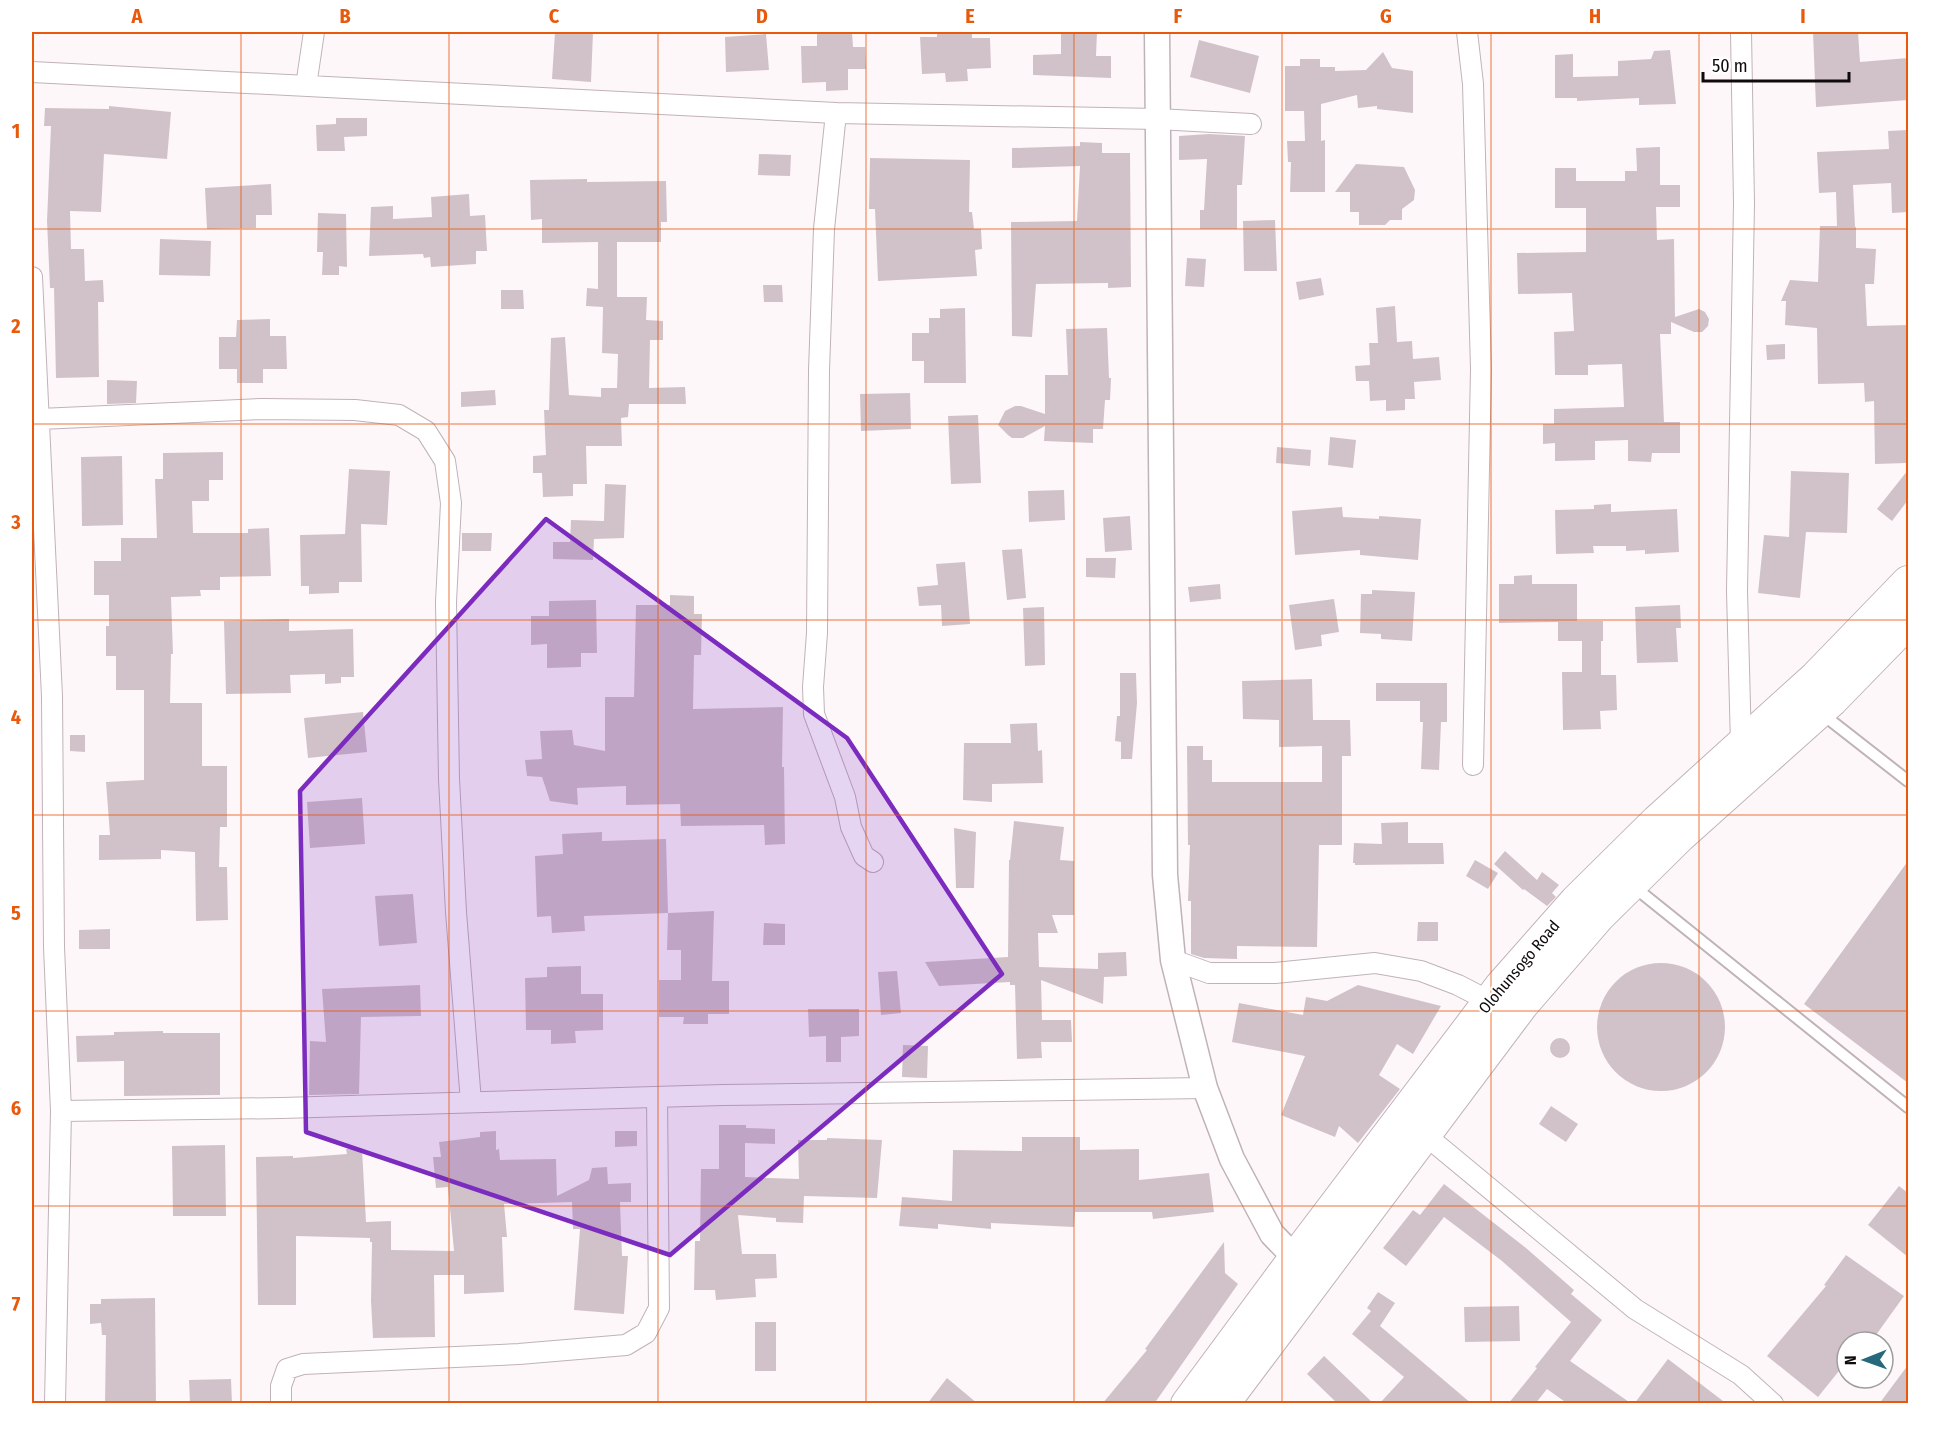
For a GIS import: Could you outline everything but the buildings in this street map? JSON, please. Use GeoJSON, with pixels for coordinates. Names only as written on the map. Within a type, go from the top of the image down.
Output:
{"type":"FeatureCollection","features":[{"type":"Feature","properties":{"kind":"main road","name":"Olohunsogo Road"},"geometry":{"type":"LineString","coordinates":[[1223,1404],[1305,1268],[1489,1001],[1576,901],[1657,821],[1816,677],[1908,582]]}},
{"type":"Feature","properties":{"kind":"main road","name":"Olohunsogo Road"},"geometry":{"type":"LineString","coordinates":[[1187,1404],[1424,1134],[1522,1005],[1599,916],[1723,796],[1818,711],[1908,622]]}},
{"type":"Feature","properties":{"kind":"street"},"geometry":{"type":"LineString","coordinates":[[306,86],[314,32]]}},
{"type":"Feature","properties":{"kind":"street"},"geometry":{"type":"LineString","coordinates":[[1157,32],[1165,875],[1173,960],[1205,1088],[1232,1159],[1272,1234],[1305,1268]]}},
{"type":"Feature","properties":{"kind":"street"},"geometry":{"type":"LineString","coordinates":[[1467,32],[1473,84],[1481,369],[1473,765]]}},
{"type":"Feature","properties":{"kind":"street"},"geometry":{"type":"LineString","coordinates":[[1740,745],[1737,591],[1744,203],[1741,32]]}},
{"type":"Feature","properties":{"kind":"street"},"geometry":{"type":"LineString","coordinates":[[32,72],[836,112],[1158,119],[1251,124]]}},
{"type":"Feature","properties":{"kind":"street"},"geometry":{"type":"LineString","coordinates":[[836,112],[822,265],[814,714],[844,797],[851,827],[864,856],[873,862]]}},
{"type":"Feature","properties":{"kind":"street"},"geometry":{"type":"LineString","coordinates":[[32,277],[52,696],[54,946],[61,1111],[55,1404]]}},
{"type":"Feature","properties":{"kind":"street"},"geometry":{"type":"LineString","coordinates":[[40,419],[262,409],[355,410],[399,415],[426,431],[445,461],[451,503],[446,602],[449,779],[456,912],[471,1102]]}},
{"type":"Feature","properties":{"kind":"street"},"geometry":{"type":"LineString","coordinates":[[1173,960],[1209,973],[1275,973],[1375,963],[1421,971],[1458,985],[1489,1001]]}},
{"type":"Feature","properties":{"kind":"street"},"geometry":{"type":"LineString","coordinates":[[61,1111],[282,1108],[657,1097],[1205,1088]]}},
{"type":"Feature","properties":{"kind":"street"},"geometry":{"type":"LineString","coordinates":[[280,1404],[280,1386],[287,1369],[303,1364],[519,1354],[626,1345],[646,1333],[659,1308],[657,1097]]}},
{"type":"Feature","properties":{"kind":"street"},"geometry":{"type":"LineString","coordinates":[[1424,1134],[1635,1309],[1741,1375],[1773,1404]]}},
{"type":"Feature","properties":{"kind":"lane"},"geometry":{"type":"LineString","coordinates":[[1818,711],[1908,781]]}},
{"type":"Feature","properties":{"kind":"lane"},"geometry":{"type":"LineString","coordinates":[[1631,884],[1908,1107]]}},
{"type":"Feature","properties":{"kind":"highlighted area"},"geometry":{"type":"Polygon","coordinates":[[[546,519],[847,738],[1002,974],[670,1255],[306,1132],[300,791],[546,519]]]}}]}
